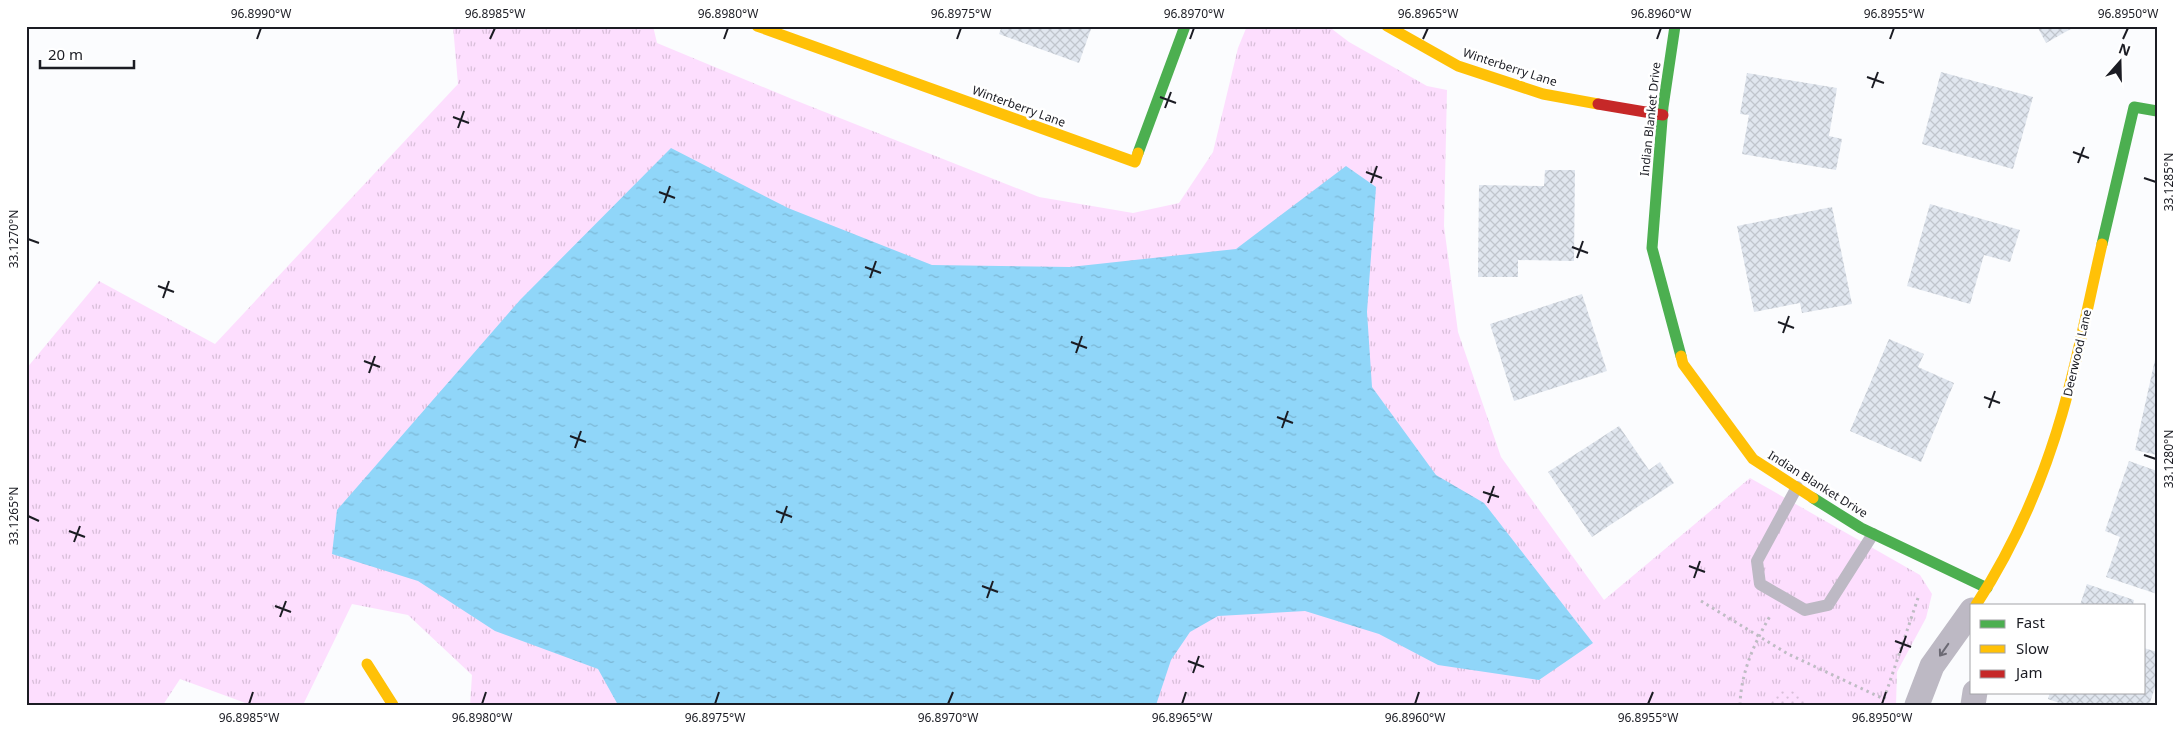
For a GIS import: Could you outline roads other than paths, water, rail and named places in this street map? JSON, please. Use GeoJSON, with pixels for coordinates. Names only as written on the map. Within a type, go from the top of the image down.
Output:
{"type":"FeatureCollection","features":[{"type":"Feature","properties":{"kind":"street","name":"Winterberry Lane"},"geometry":{"type":"LineString","coordinates":[[757,26],[1135,162],[1185,26]]}},
{"type":"Feature","properties":{"kind":"street","name":"Winterberry Lane"},"geometry":{"type":"LineString","coordinates":[[1387,26],[1458,66],[1543,94],[1663,115]]}},
{"type":"Feature","properties":{"kind":"street","name":"Indian Blanket Drive"},"geometry":{"type":"LineString","coordinates":[[1675,26],[1663,115],[1652,248],[1683,364],[1753,459],[1860,528],[1983,599]]}},
{"type":"Feature","properties":{"kind":"street","name":"Deerwood Lane"},"geometry":{"type":"LineString","coordinates":[[1983,599],[2018,529],[2042,472],[2062,415],[2134,107],[2157,110]]}},
{"type":"Feature","properties":{"kind":"street"},"geometry":{"type":"LineString","coordinates":[[1917,705],[1932,666],[1970,613]]}},
{"type":"Feature","properties":{"kind":"street"},"geometry":{"type":"LineString","coordinates":[[367,664],[393,705]]}},
{"type":"Feature","properties":{"kind":"lane"},"geometry":{"type":"LineString","coordinates":[[1797,487],[1757,561],[1760,584],[1806,610],[1828,605],[1873,534]]}},
{"type":"Feature","properties":{"kind":"water"},"geometry":{"type":"Polygon","coordinates":[[[671,148],[788,208],[932,265],[1070,267],[1236,249],[1346,166],[1376,187],[1367,312],[1372,387],[1436,475],[1484,503],[1593,643],[1539,680],[1438,665],[1379,634],[1305,611],[1218,616],[1190,632],[1171,660],[1156,705],[618,705],[598,669],[495,631],[418,581],[332,554],[337,510],[520,300],[671,148]]]}}]}
